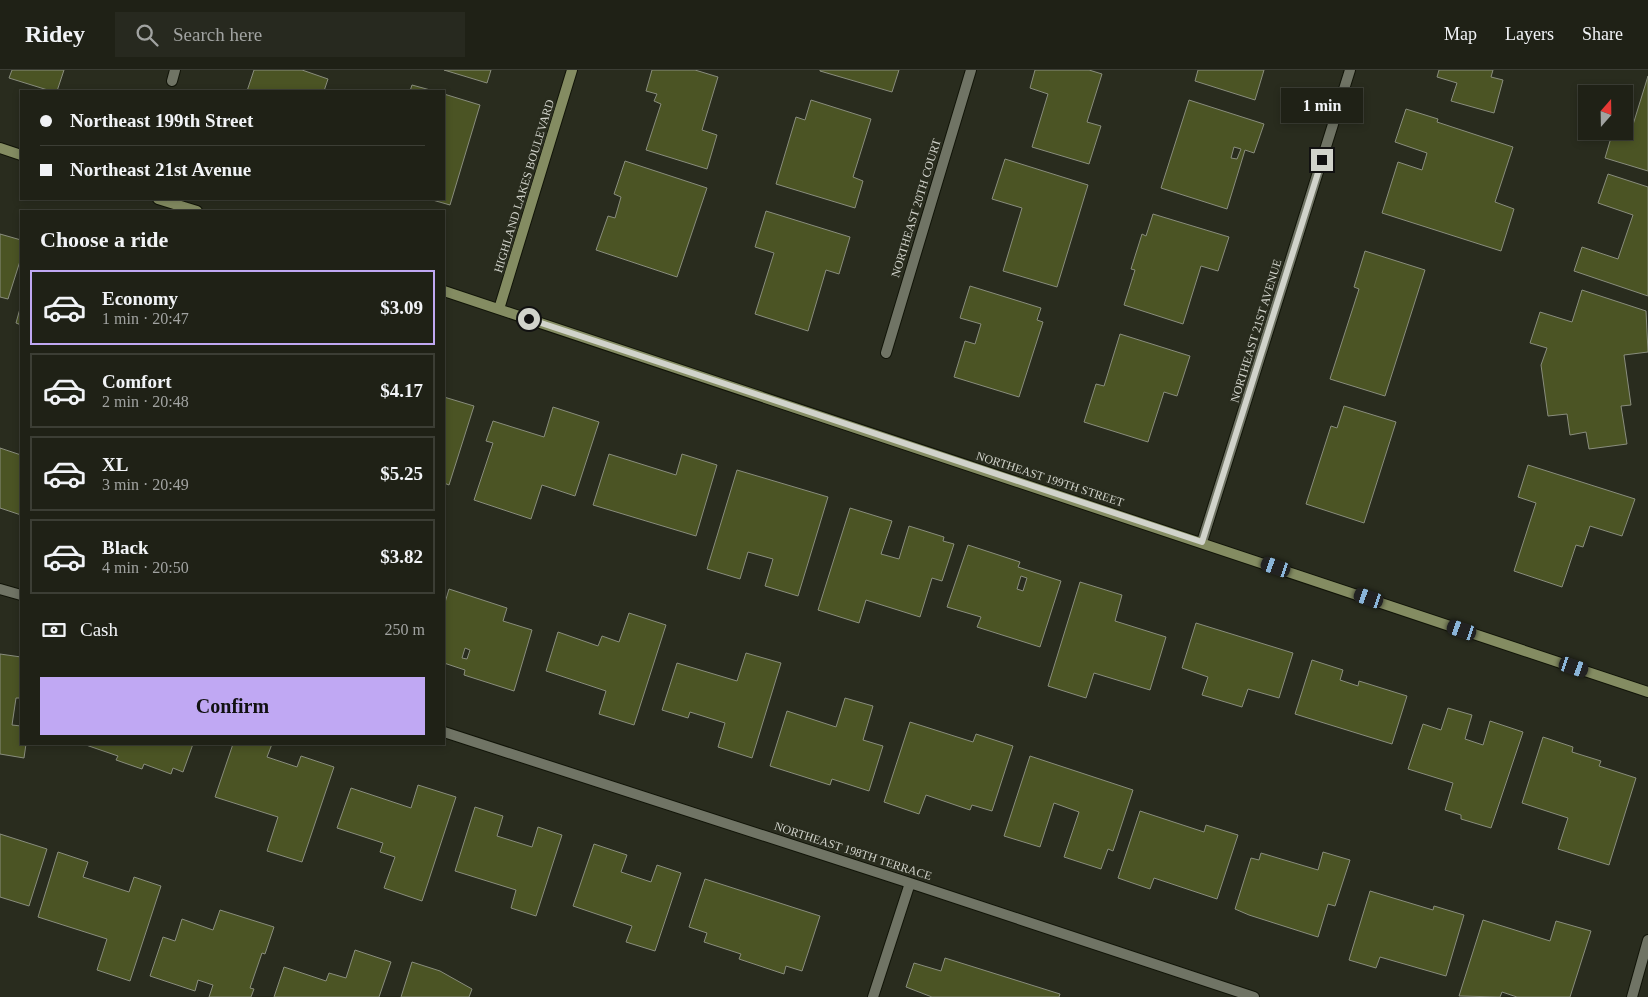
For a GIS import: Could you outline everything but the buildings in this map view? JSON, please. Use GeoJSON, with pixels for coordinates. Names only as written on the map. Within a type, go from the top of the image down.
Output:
{"type":"FeatureCollection","features":[{"type":"Feature","properties":{"kind":"street"},"geometry":{"type":"LineString","coordinates":[[172,81],[175,70]]}},
{"type":"Feature","properties":{"kind":"street","name":"HIGHLAND LAKES BOULEVARD"},"geometry":{"type":"LineString","coordinates":[[499,309],[572,70]]}},
{"type":"Feature","properties":{"kind":"street","name":"NORTHEAST 20TH COURT"},"geometry":{"type":"LineString","coordinates":[[886,353],[971,70]]}},
{"type":"Feature","properties":{"kind":"street","name":"NORTHEAST 21ST AVENUE"},"geometry":{"type":"LineString","coordinates":[[1202,542],[1350,70]]}},
{"type":"Feature","properties":{"kind":"street"},"geometry":{"type":"LineString","coordinates":[[0,148],[20,155]]}},
{"type":"Feature","properties":{"kind":"street"},"geometry":{"type":"LineString","coordinates":[[161,200],[194,210]]}},
{"type":"Feature","properties":{"kind":"street","name":"NORTHEAST 199TH STREET"},"geometry":{"type":"LineString","coordinates":[[445,291],[1648,692]]}},
{"type":"Feature","properties":{"kind":"street"},"geometry":{"type":"LineString","coordinates":[[0,588],[20,595]]}},
{"type":"Feature","properties":{"kind":"street","name":"NORTHEAST 198TH TERRACE"},"geometry":{"type":"LineString","coordinates":[[445,732],[1254,997]]}},
{"type":"Feature","properties":{"kind":"street"},"geometry":{"type":"LineString","coordinates":[[874,997],[910,883]]}},
{"type":"Feature","properties":{"kind":"street"},"geometry":{"type":"LineString","coordinates":[[1632,997],[1648,940]]}},
{"type":"Feature","properties":{"kind":"route"},"geometry":{"type":"LineString","coordinates":[[529,319],[1202,542],[1322,160]]}}]}
